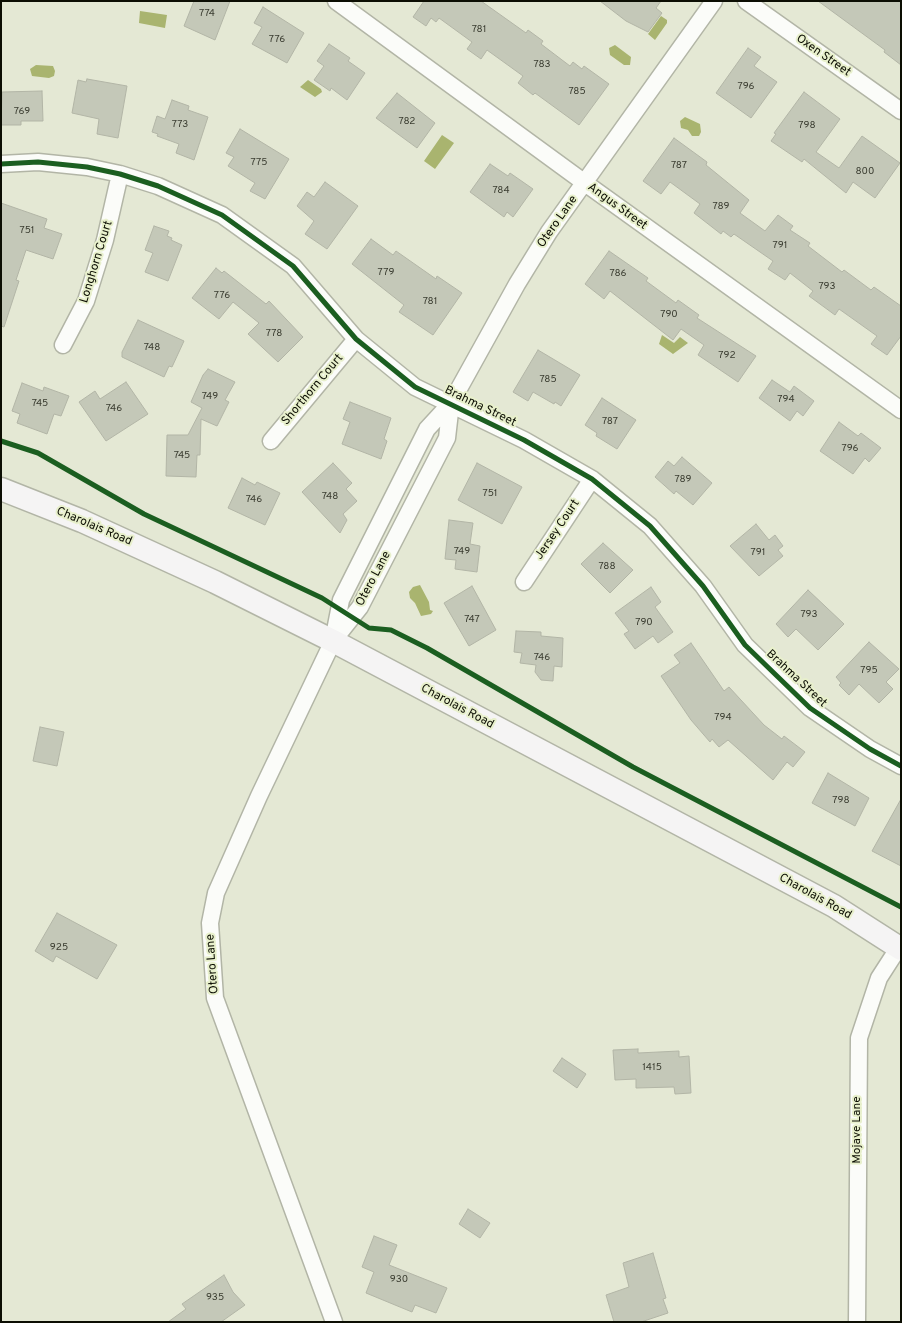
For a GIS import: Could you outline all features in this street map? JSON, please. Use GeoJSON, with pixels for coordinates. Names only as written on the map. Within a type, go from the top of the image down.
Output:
{"type":"FeatureCollection","features":[{"type":"Feature","properties":{"kind":"street","name":"Angus Street"},"geometry":{"type":"LineString","coordinates":[[336,1],[584,183],[901,410]]}},
{"type":"Feature","properties":{"kind":"street","name":"Otero Lane"},"geometry":{"type":"LineString","coordinates":[[333,641],[341,600],[427,429],[451,403],[517,284],[584,183],[714,1]]}},
{"type":"Feature","properties":{"kind":"street","name":"Oxen Street"},"geometry":{"type":"LineString","coordinates":[[746,1],[901,111]]}},
{"type":"Feature","properties":{"kind":"street","name":"Brahma Street"},"geometry":{"type":"LineString","coordinates":[[1,164],[38,162],[87,167],[120,174],[158,186],[222,215],[293,266],[356,339],[415,387],[524,440],[592,479],[650,526],[703,586],[745,645],[810,708],[870,749],[901,766]]}},
{"type":"Feature","properties":{"kind":"street","name":"Longhorn Court"},"geometry":{"type":"LineString","coordinates":[[64,346],[86,301],[105,240],[120,174]]}},
{"type":"Feature","properties":{"kind":"street","name":"Shorthorn Court"},"geometry":{"type":"LineString","coordinates":[[271,441],[356,339]]}},
{"type":"Feature","properties":{"kind":"street","name":"Otero Lane"},"geometry":{"type":"LineString","coordinates":[[334,1322],[215,998],[210,923],[216,893],[259,796],[333,641],[360,607],[447,438],[451,403]]}},
{"type":"Feature","properties":{"kind":"street","name":"Jersey Court"},"geometry":{"type":"LineString","coordinates":[[524,582],[592,479]]}},
{"type":"Feature","properties":{"kind":"street","name":"Charolais Road"},"geometry":{"type":"LineString","coordinates":[[1,489],[82,521],[206,578],[333,641],[834,906],[900,948]]}},
{"type":"Feature","properties":{"kind":"street","name":"Mojave Lane"},"geometry":{"type":"LineString","coordinates":[[857,1322],[859,1038],[879,978],[900,948]]}},
{"type":"Feature","properties":{"kind":"shaded area"},"geometry":{"type":"Polygon","coordinates":[[[140,11],[167,15],[165,28],[139,23],[140,11]]]}},
{"type":"Feature","properties":{"kind":"shaded area"},"geometry":{"type":"Polygon","coordinates":[[[661,16],[667,20],[667,23],[655,40],[648,34],[661,16]]]}},
{"type":"Feature","properties":{"kind":"shaded area"},"geometry":{"type":"Polygon","coordinates":[[[615,45],[631,57],[630,65],[624,65],[610,55],[609,48],[615,45]]]}},
{"type":"Feature","properties":{"kind":"shaded area"},"geometry":{"type":"Polygon","coordinates":[[[36,65],[53,66],[54,76],[49,78],[32,76],[30,69],[36,65]]]}},
{"type":"Feature","properties":{"kind":"shaded area"},"geometry":{"type":"Polygon","coordinates":[[[308,80],[321,89],[322,92],[315,97],[300,87],[308,80]]]}},
{"type":"Feature","properties":{"kind":"shaded area"},"geometry":{"type":"Polygon","coordinates":[[[685,117],[700,124],[701,132],[699,136],[692,136],[688,130],[681,128],[680,121],[685,117]]]}},
{"type":"Feature","properties":{"kind":"shaded area"},"geometry":{"type":"Polygon","coordinates":[[[442,135],[454,143],[435,169],[424,161],[442,135]]]}},
{"type":"Feature","properties":{"kind":"shaded area"},"geometry":{"type":"Polygon","coordinates":[[[662,335],[674,343],[680,337],[688,343],[673,354],[659,344],[662,335]]]}},
{"type":"Feature","properties":{"kind":"shaded area"},"geometry":{"type":"Polygon","coordinates":[[[420,585],[429,602],[430,610],[433,611],[431,614],[421,616],[415,603],[410,598],[409,592],[413,587],[420,585]]]}},
{"type":"Feature","properties":{"kind":"building"},"geometry":{"type":"Polygon","coordinates":[[[194,1],[230,1],[215,40],[184,26],[194,1]]]}},
{"type":"Feature","properties":{"kind":"building"},"geometry":{"type":"Polygon","coordinates":[[[424,1],[481,1],[526,33],[528,30],[543,41],[541,44],[570,66],[573,62],[582,69],[584,66],[609,84],[579,125],[518,83],[523,76],[487,50],[481,59],[467,49],[472,42],[439,18],[436,22],[431,18],[426,26],[413,17],[424,1]]]}},
{"type":"Feature","properties":{"kind":"building"},"geometry":{"type":"Polygon","coordinates":[[[600,1],[661,1],[656,8],[662,13],[648,32],[626,21],[600,1]]]}},
{"type":"Feature","properties":{"kind":"building"},"geometry":{"type":"Polygon","coordinates":[[[818,1],[901,1],[901,65],[884,52],[885,50],[818,1]]]}},
{"type":"Feature","properties":{"kind":"building"},"geometry":{"type":"Polygon","coordinates":[[[263,7],[304,33],[287,63],[252,44],[262,27],[254,23],[263,7]]]}},
{"type":"Feature","properties":{"kind":"building"},"geometry":{"type":"Polygon","coordinates":[[[329,44],[350,58],[348,61],[365,73],[347,100],[331,88],[330,91],[314,80],[324,66],[317,61],[329,44]]]}},
{"type":"Feature","properties":{"kind":"building"},"geometry":{"type":"Polygon","coordinates":[[[748,48],[761,57],[754,66],[777,82],[751,118],[716,93],[748,48]]]}},
{"type":"Feature","properties":{"kind":"building"},"geometry":{"type":"Polygon","coordinates":[[[87,79],[127,86],[118,138],[97,134],[99,119],[72,113],[78,80],[86,82],[87,79]]]}},
{"type":"Feature","properties":{"kind":"building"},"geometry":{"type":"Polygon","coordinates":[[[42,91],[43,121],[21,121],[21,125],[1,125],[2,92],[42,91]]]}},
{"type":"Feature","properties":{"kind":"building"},"geometry":{"type":"Polygon","coordinates":[[[804,92],[840,119],[816,152],[839,168],[862,136],[900,163],[875,198],[853,182],[846,193],[804,159],[802,162],[771,141],[776,134],[774,133],[804,92]]]}},
{"type":"Feature","properties":{"kind":"building"},"geometry":{"type":"Polygon","coordinates":[[[397,93],[435,123],[417,148],[376,118],[397,93]]]}},
{"type":"Feature","properties":{"kind":"building"},"geometry":{"type":"Polygon","coordinates":[[[172,100],[189,106],[188,110],[208,117],[194,160],[176,153],[179,144],[157,136],[158,134],[152,132],[157,116],[165,119],[172,100]]]}},
{"type":"Feature","properties":{"kind":"building"},"geometry":{"type":"Polygon","coordinates":[[[240,129],[289,159],[265,199],[250,191],[255,183],[228,166],[234,157],[226,153],[240,129]]]}},
{"type":"Feature","properties":{"kind":"building"},"geometry":{"type":"Polygon","coordinates":[[[674,138],[707,162],[706,165],[749,200],[740,213],[765,231],[778,215],[793,226],[790,230],[810,243],[808,246],[842,272],[844,270],[871,290],[874,287],[901,306],[901,336],[887,355],[871,344],[877,336],[839,309],[835,315],[809,296],[813,291],[790,273],[785,280],[768,269],[773,261],[734,234],[731,237],[723,231],[721,234],[694,213],[700,204],[670,182],[661,194],[643,181],[674,138]]]}},
{"type":"Feature","properties":{"kind":"building"},"geometry":{"type":"Polygon","coordinates":[[[490,164],[508,176],[510,173],[533,189],[513,217],[507,212],[504,217],[470,192],[490,164]]]}},
{"type":"Feature","properties":{"kind":"building"},"geometry":{"type":"Polygon","coordinates":[[[325,182],[358,206],[327,249],[305,234],[314,221],[297,206],[307,192],[314,197],[325,182]]]}},
{"type":"Feature","properties":{"kind":"building"},"geometry":{"type":"Polygon","coordinates":[[[1,203],[47,219],[44,228],[62,234],[53,259],[26,250],[16,280],[19,281],[4,327],[1,326],[1,203]]]}},
{"type":"Feature","properties":{"kind":"building"},"geometry":{"type":"Polygon","coordinates":[[[154,226],[169,231],[167,236],[182,245],[168,281],[145,272],[153,253],[145,250],[154,226]]]}},
{"type":"Feature","properties":{"kind":"building"},"geometry":{"type":"Polygon","coordinates":[[[371,239],[393,255],[396,251],[436,279],[437,276],[462,293],[433,335],[399,312],[404,305],[352,264],[371,239]]]}},
{"type":"Feature","properties":{"kind":"building"},"geometry":{"type":"Polygon","coordinates":[[[609,251],[648,278],[646,281],[676,303],[678,300],[699,315],[697,318],[756,356],[738,382],[698,355],[704,345],[681,329],[673,340],[610,291],[604,299],[585,284],[609,251]]]}},
{"type":"Feature","properties":{"kind":"building"},"geometry":{"type":"Polygon","coordinates":[[[216,268],[222,273],[224,271],[266,304],[269,301],[303,337],[278,362],[248,334],[259,323],[233,302],[219,319],[192,298],[216,268]]]}},
{"type":"Feature","properties":{"kind":"building"},"geometry":{"type":"Polygon","coordinates":[[[138,320],[184,341],[172,367],[169,366],[164,377],[122,357],[122,352],[138,320]]]}},
{"type":"Feature","properties":{"kind":"building"},"geometry":{"type":"Polygon","coordinates":[[[538,350],[580,375],[561,406],[533,392],[528,401],[513,392],[538,350]]]}},
{"type":"Feature","properties":{"kind":"building"},"geometry":{"type":"Polygon","coordinates":[[[208,369],[235,382],[225,400],[229,402],[217,426],[201,419],[200,455],[197,455],[196,477],[166,476],[167,435],[188,435],[202,408],[191,402],[203,375],[208,369]]]}},
{"type":"Feature","properties":{"kind":"building"},"geometry":{"type":"Polygon","coordinates":[[[772,380],[790,392],[794,386],[814,401],[803,416],[797,411],[790,421],[759,398],[772,380]]]}},
{"type":"Feature","properties":{"kind":"building"},"geometry":{"type":"Polygon","coordinates":[[[126,382],[148,414],[106,441],[79,402],[95,391],[100,399],[126,382]]]}},
{"type":"Feature","properties":{"kind":"building"},"geometry":{"type":"Polygon","coordinates":[[[22,383],[43,391],[44,387],[69,396],[61,416],[54,414],[47,434],[17,423],[20,414],[12,411],[22,383]]]}},
{"type":"Feature","properties":{"kind":"building"},"geometry":{"type":"Polygon","coordinates":[[[602,398],[636,420],[617,449],[596,436],[597,433],[585,425],[602,398]]]}},
{"type":"Feature","properties":{"kind":"building"},"geometry":{"type":"Polygon","coordinates":[[[350,402],[391,418],[384,439],[387,441],[381,459],[342,444],[350,422],[343,419],[350,402]]]}},
{"type":"Feature","properties":{"kind":"building"},"geometry":{"type":"Polygon","coordinates":[[[839,422],[858,436],[861,433],[881,448],[869,462],[865,458],[853,474],[820,451],[839,422]]]}},
{"type":"Feature","properties":{"kind":"building"},"geometry":{"type":"Polygon","coordinates":[[[682,457],[712,483],[693,505],[676,491],[674,494],[655,477],[668,461],[674,466],[682,457]]]}},
{"type":"Feature","properties":{"kind":"building"},"geometry":{"type":"Polygon","coordinates":[[[333,463],[352,483],[346,489],[357,501],[343,514],[347,520],[340,533],[302,492],[333,463]]]}},
{"type":"Feature","properties":{"kind":"building"},"geometry":{"type":"Polygon","coordinates":[[[477,463],[522,487],[502,524],[458,500],[477,463]]]}},
{"type":"Feature","properties":{"kind":"building"},"geometry":{"type":"Polygon","coordinates":[[[242,478],[255,485],[257,482],[280,493],[265,525],[228,508],[242,478]]]}},
{"type":"Feature","properties":{"kind":"building"},"geometry":{"type":"Polygon","coordinates":[[[449,520],[473,523],[470,544],[480,546],[477,572],[455,569],[456,560],[445,559],[449,520]]]}},
{"type":"Feature","properties":{"kind":"building"},"geometry":{"type":"Polygon","coordinates":[[[756,524],[769,540],[775,535],[783,546],[778,550],[783,556],[759,576],[730,546],[756,524]]]}},
{"type":"Feature","properties":{"kind":"building"},"geometry":{"type":"Polygon","coordinates":[[[603,543],[633,570],[610,593],[581,564],[603,543]]]}},
{"type":"Feature","properties":{"kind":"building"},"geometry":{"type":"Polygon","coordinates":[[[472,586],[496,630],[469,646],[444,603],[472,586]]]}},
{"type":"Feature","properties":{"kind":"building"},"geometry":{"type":"Polygon","coordinates":[[[651,587],[661,602],[655,607],[673,632],[658,643],[653,636],[635,649],[624,634],[629,631],[615,613],[651,587]]]}},
{"type":"Feature","properties":{"kind":"building"},"geometry":{"type":"Polygon","coordinates":[[[808,590],[844,624],[818,650],[796,629],[788,637],[776,624],[808,590]]]}},
{"type":"Feature","properties":{"kind":"building"},"geometry":{"type":"Polygon","coordinates":[[[516,631],[541,632],[541,636],[563,638],[562,667],[554,666],[553,681],[541,680],[535,672],[536,665],[520,663],[522,653],[514,652],[516,631]]]}},
{"type":"Feature","properties":{"kind":"building"},"geometry":{"type":"Polygon","coordinates":[[[869,642],[899,669],[886,682],[893,689],[879,703],[859,684],[849,695],[839,685],[841,683],[836,677],[869,642]]]}},
{"type":"Feature","properties":{"kind":"building"},"geometry":{"type":"Polygon","coordinates":[[[691,643],[724,691],[729,687],[764,725],[782,739],[784,736],[805,752],[793,767],[787,762],[773,780],[728,740],[719,747],[712,739],[710,742],[691,720],[661,676],[680,663],[674,655],[691,643]]]}},
{"type":"Feature","properties":{"kind":"building"},"geometry":{"type":"Polygon","coordinates":[[[40,727],[64,732],[57,766],[33,761],[40,727]]]}},
{"type":"Feature","properties":{"kind":"building"},"geometry":{"type":"Polygon","coordinates":[[[828,773],[869,798],[855,826],[812,803],[828,773]]]}},
{"type":"Feature","properties":{"kind":"building"},"geometry":{"type":"Polygon","coordinates":[[[901,799],[901,866],[872,851],[901,799]]]}},
{"type":"Feature","properties":{"kind":"building"},"geometry":{"type":"Polygon","coordinates":[[[57,913],[117,945],[97,979],[56,956],[53,962],[35,951],[57,913]]]}},
{"type":"Feature","properties":{"kind":"building"},"geometry":{"type":"Polygon","coordinates":[[[638,1049],[638,1053],[679,1051],[679,1057],[689,1056],[691,1093],[675,1094],[674,1087],[636,1088],[636,1079],[615,1080],[613,1050],[638,1049]]]}},
{"type":"Feature","properties":{"kind":"building"},"geometry":{"type":"Polygon","coordinates":[[[562,1058],[586,1074],[577,1088],[553,1071],[562,1058]]]}},
{"type":"Feature","properties":{"kind":"building"},"geometry":{"type":"Polygon","coordinates":[[[468,1209],[490,1223],[480,1238],[459,1224],[468,1209]]]}},
{"type":"Feature","properties":{"kind":"building"},"geometry":{"type":"Polygon","coordinates":[[[374,1236],[397,1245],[389,1265],[447,1288],[436,1313],[415,1305],[412,1312],[366,1293],[374,1272],[362,1267],[374,1236]]]}},
{"type":"Feature","properties":{"kind":"building"},"geometry":{"type":"Polygon","coordinates":[[[653,1253],[666,1298],[663,1299],[668,1313],[641,1322],[614,1322],[606,1295],[629,1287],[623,1263],[653,1253]]]}},
{"type":"Feature","properties":{"kind":"building"},"geometry":{"type":"Polygon","coordinates":[[[224,1275],[233,1292],[245,1305],[221,1322],[168,1322],[186,1309],[182,1304],[224,1275]]]}},
{"type":"Feature","properties":{"kind":"cycle path"},"geometry":{"type":"LineString","coordinates":[[1,164],[38,162],[87,167],[120,174],[158,186],[222,215],[293,266],[356,339],[415,387],[524,440],[592,479],[650,526],[703,586],[745,645],[810,708],[870,749],[901,766]]}},
{"type":"Feature","properties":{"kind":"cycle path"},"geometry":{"type":"LineString","coordinates":[[1,441],[38,453],[144,514],[322,598],[369,628],[391,630],[427,648],[633,767],[901,907]]}}]}
